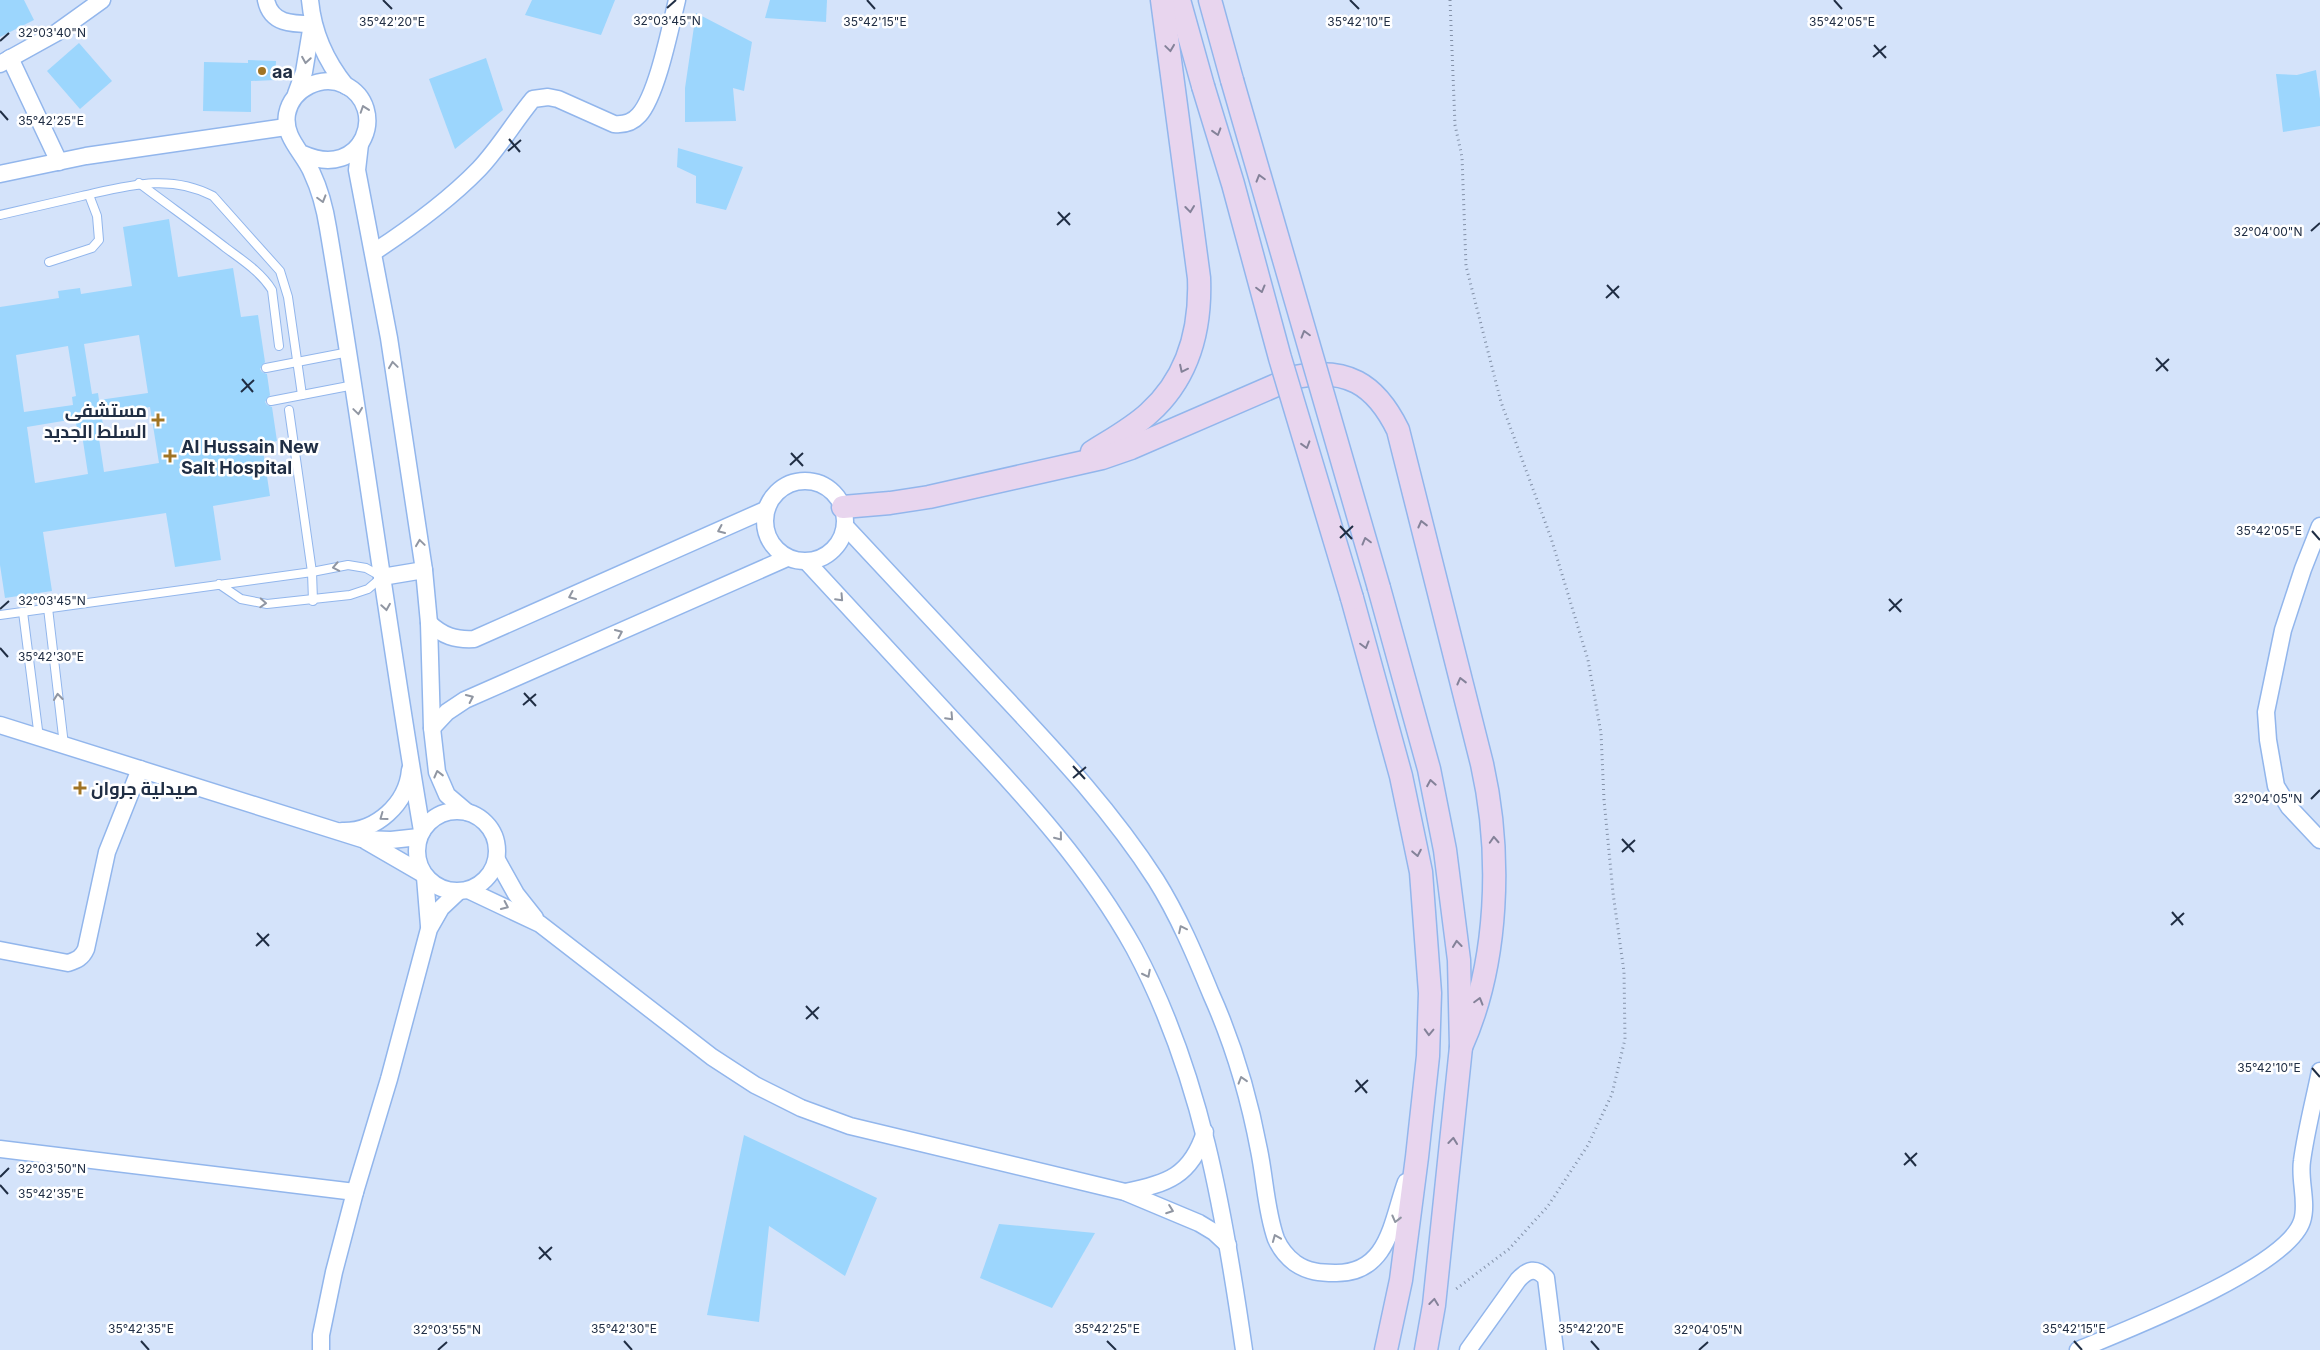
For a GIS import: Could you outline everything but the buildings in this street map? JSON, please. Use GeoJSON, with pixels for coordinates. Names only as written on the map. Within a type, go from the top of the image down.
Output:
{"type":"FeatureCollection","features":[{"type":"Feature","properties":{"kind":"main road"},"geometry":{"type":"LineString","coordinates":[[1071,466],[1149,414],[1166,396],[1184,367],[1197,328],[1200,303],[1199,278],[1162,0]]}},
{"type":"Feature","properties":{"kind":"main road"},"geometry":{"type":"LineString","coordinates":[[1179,0],[1280,358],[1352,598],[1401,776],[1421,872],[1426,912],[1430,993],[1428,1056],[1401,1280],[1386,1350]]}},
{"type":"Feature","properties":{"kind":"main road"},"geometry":{"type":"LineString","coordinates":[[1210,0],[1413,705],[1445,850],[1459,960],[1461,1047],[1434,1305],[1426,1350]]}},
{"type":"Feature","properties":{"kind":"main road"},"geometry":{"type":"LineString","coordinates":[[844,516],[1071,466],[1131,448],[1295,377],[1315,373],[1336,374],[1355,380],[1381,401],[1398,430],[1482,764],[1492,812],[1495,861],[1488,959],[1478,1004],[1461,1047]]}},
{"type":"Feature","properties":{"kind":"street"},"geometry":{"type":"LineString","coordinates":[[59,162],[5,61],[56,33],[102,0]]}},
{"type":"Feature","properties":{"kind":"street"},"geometry":{"type":"LineString","coordinates":[[266,0],[270,12],[283,22],[312,24]]}},
{"type":"Feature","properties":{"kind":"street"},"geometry":{"type":"LineString","coordinates":[[310,0],[312,24],[304,72],[288,110],[286,127],[290,137],[303,154],[313,174],[326,214],[349,352],[421,834]]}},
{"type":"Feature","properties":{"kind":"street"},"geometry":{"type":"LineString","coordinates":[[374,252],[415,225],[480,168],[533,100],[548,97],[558,99],[614,124],[624,125],[634,120],[645,106],[652,90],[678,0]]}},
{"type":"Feature","properties":{"kind":"street"},"geometry":{"type":"LineString","coordinates":[[312,24],[326,56],[346,86]]}},
{"type":"Feature","properties":{"kind":"street"},"geometry":{"type":"LineString","coordinates":[[296,94],[307,86],[320,81],[334,81],[346,86],[357,94],[364,105],[367,119],[366,132],[360,144],[357,170],[374,252],[424,570],[429,623],[434,753],[441,784],[456,805],[478,817],[491,830],[498,848],[497,860],[491,874],[481,884],[463,891],[441,908],[429,929],[389,1079],[355,1192],[326,1307],[321,1350]]}},
{"type":"Feature","properties":{"kind":"street"},"geometry":{"type":"LineString","coordinates":[[0,174],[59,162],[286,127]]}},
{"type":"Feature","properties":{"kind":"street"},"geometry":{"type":"LineString","coordinates":[[303,154],[318,161],[334,161],[348,155],[360,144]]}},
{"type":"Feature","properties":{"kind":"street"},"geometry":{"type":"LineString","coordinates":[[844,516],[841,540],[832,551],[820,558],[807,562],[788,558],[778,552],[768,538],[764,522],[766,510],[772,497],[782,487],[796,482],[810,481],[824,485],[835,494],[844,516],[1083,780],[1158,883],[1196,958],[1231,1046],[1257,1137],[1273,1229],[1284,1253],[1299,1266],[1317,1272],[1348,1273],[1363,1267],[1377,1255],[1388,1240],[1395,1224],[1403,1190],[1417,1157]]}},
{"type":"Feature","properties":{"kind":"street"},"geometry":{"type":"LineString","coordinates":[[429,623],[438,632],[450,637],[462,640],[474,639],[766,510]]}},
{"type":"Feature","properties":{"kind":"street"},"geometry":{"type":"LineString","coordinates":[[2320,526],[2303,568],[2283,630],[2266,712],[2268,740],[2276,786],[2289,807],[2320,840]]}},
{"type":"Feature","properties":{"kind":"street"},"geometry":{"type":"LineString","coordinates":[[432,728],[447,712],[465,700],[788,558]]}},
{"type":"Feature","properties":{"kind":"street"},"geometry":{"type":"LineString","coordinates":[[807,562],[1041,814],[1091,879],[1125,934],[1152,984],[1182,1057],[1205,1132],[1228,1245],[1244,1350]]}},
{"type":"Feature","properties":{"kind":"street"},"geometry":{"type":"LineString","coordinates":[[382,577],[424,570]]}},
{"type":"Feature","properties":{"kind":"street"},"geometry":{"type":"LineString","coordinates":[[0,725],[362,839],[391,840],[421,834]]}},
{"type":"Feature","properties":{"kind":"street"},"geometry":{"type":"LineString","coordinates":[[331,830],[348,831],[365,828],[387,814],[404,794],[410,778],[411,760]]}},
{"type":"Feature","properties":{"kind":"street"},"geometry":{"type":"LineString","coordinates":[[0,950],[68,963],[77,960],[83,955],[86,949],[107,852],[140,770]]}},
{"type":"Feature","properties":{"kind":"street"},"geometry":{"type":"LineString","coordinates":[[429,929],[424,876],[418,862],[416,850],[421,834],[430,821],[441,814],[454,811],[466,812]]}},
{"type":"Feature","properties":{"kind":"street"},"geometry":{"type":"LineString","coordinates":[[362,839],[424,876],[434,886],[446,891],[463,891],[540,924]]}},
{"type":"Feature","properties":{"kind":"street"},"geometry":{"type":"LineString","coordinates":[[497,860],[516,894],[540,924],[712,1056],[755,1085],[801,1108],[850,1126],[1125,1192],[1200,1222],[1228,1245]]}},
{"type":"Feature","properties":{"kind":"street"},"geometry":{"type":"LineString","coordinates":[[2078,1350],[2187,1305],[2266,1259],[2295,1234],[2303,1219],[2302,1162],[2320,1071]]}},
{"type":"Feature","properties":{"kind":"street"},"geometry":{"type":"LineString","coordinates":[[1125,1192],[1167,1182],[1181,1172],[1192,1161],[1205,1132]]}},
{"type":"Feature","properties":{"kind":"street"},"geometry":{"type":"LineString","coordinates":[[0,1150],[355,1192]]}},
{"type":"Feature","properties":{"kind":"street"},"geometry":{"type":"LineString","coordinates":[[1468,1350],[1518,1280],[1525,1272],[1534,1270],[1540,1272],[1546,1278],[1555,1350]]}},
{"type":"Feature","properties":{"kind":"lane"},"geometry":{"type":"LineString","coordinates":[[139,183],[218,241],[268,282],[272,290],[280,346]]}},
{"type":"Feature","properties":{"kind":"lane"},"geometry":{"type":"LineString","coordinates":[[0,215],[139,183],[183,184],[198,188],[212,196],[274,263],[286,285],[302,395]]}},
{"type":"Feature","properties":{"kind":"lane"},"geometry":{"type":"LineString","coordinates":[[49,262],[92,248],[100,240],[98,216],[89,195]]}},
{"type":"Feature","properties":{"kind":"lane"},"geometry":{"type":"LineString","coordinates":[[266,368],[349,352]]}},
{"type":"Feature","properties":{"kind":"lane"},"geometry":{"type":"LineString","coordinates":[[271,401],[354,385]]}},
{"type":"Feature","properties":{"kind":"lane"},"geometry":{"type":"LineString","coordinates":[[288,410],[312,572],[313,601]]}},
{"type":"Feature","properties":{"kind":"lane"},"geometry":{"type":"LineString","coordinates":[[0,615],[220,584],[312,572],[348,565],[374,572],[382,577],[359,593],[313,601],[253,603],[241,599],[220,584]]}},
{"type":"Feature","properties":{"kind":"lane"},"geometry":{"type":"LineString","coordinates":[[48,608],[64,745]]}},
{"type":"Feature","properties":{"kind":"lane"},"geometry":{"type":"LineString","coordinates":[[23,612],[39,738]]}},
{"type":"Feature","properties":{"kind":"path"},"geometry":{"type":"LineString","coordinates":[[1434,1305],[1509,1249],[1548,1206],[1588,1145],[1612,1094],[1625,1039],[1624,972],[1605,810],[1601,733],[1588,660],[1551,538],[1501,402],[1466,266],[1462,157],[1455,125],[1450,0]]}},
{"type":"Feature","properties":{"kind":"place","name":"aa"},"geometry":{"type":"Point","coordinates":[262,71]}},
{"type":"Feature","properties":{"kind":"place","name":"مستشفى السلط الجديد"},"geometry":{"type":"Point","coordinates":[158,420]}},
{"type":"Feature","properties":{"kind":"place","name":"Al Hussain New Salt Hospital"},"geometry":{"type":"Point","coordinates":[170,456]}},
{"type":"Feature","properties":{"kind":"place","name":"صيدلية جروان"},"geometry":{"type":"Point","coordinates":[80,788]}}]}
